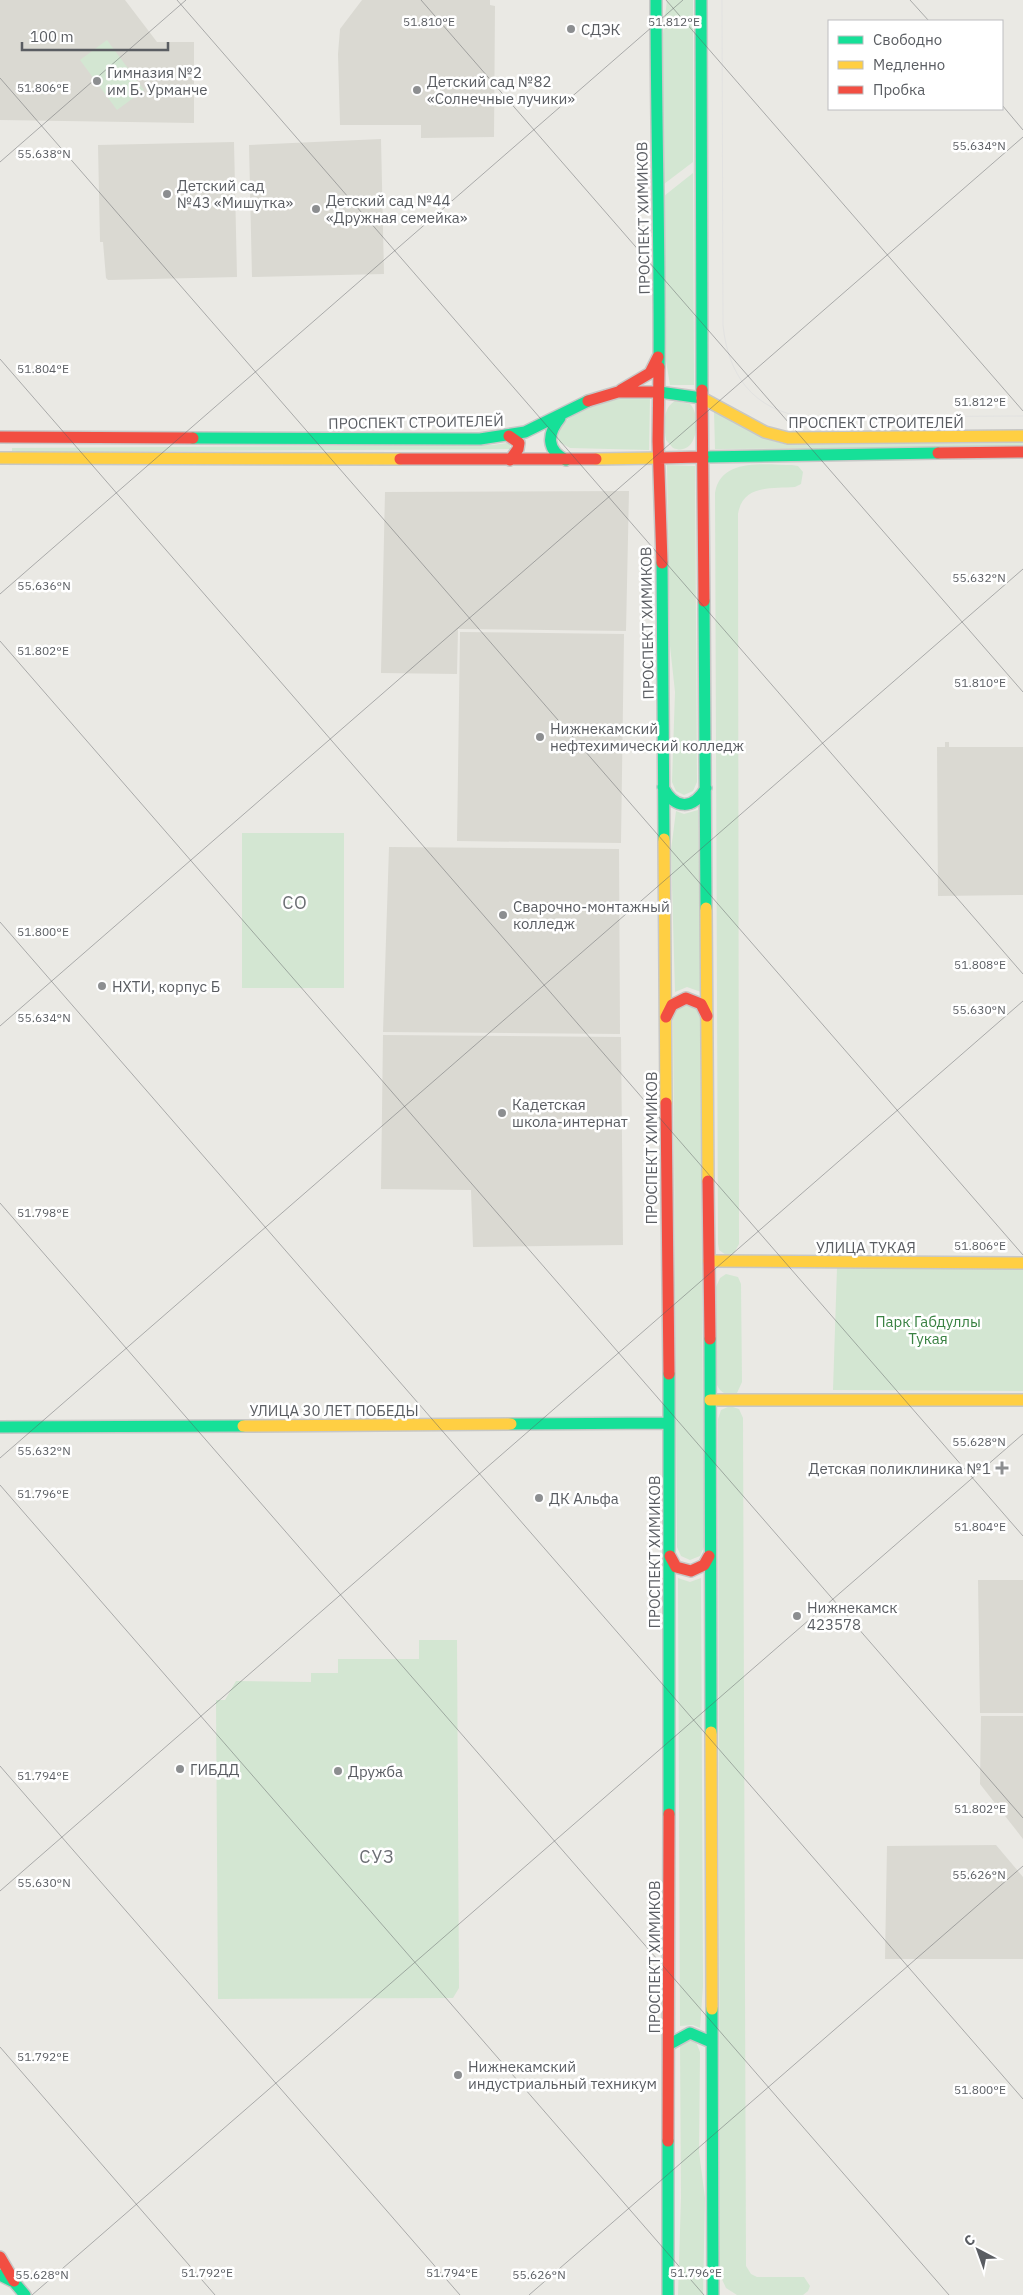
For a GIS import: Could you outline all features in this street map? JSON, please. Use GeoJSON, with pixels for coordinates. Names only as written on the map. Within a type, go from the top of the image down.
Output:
{"type":"FeatureCollection","features":[{"type":"Feature","properties":{"kind":"main road","name":"ПРОСПЕКТ ХИМИКОВ"},"geometry":{"type":"LineString","coordinates":[[656,0],[656,162],[660,258],[658,357],[662,576],[670,1553],[668,2295]]}},
{"type":"Feature","properties":{"kind":"main road"},"geometry":{"type":"LineString","coordinates":[[701,0],[700,112],[710,1400],[709,1552],[713,2295]]}},
{"type":"Feature","properties":{"kind":"main road"},"geometry":{"type":"LineString","coordinates":[[618,392],[644,378],[655,366],[658,357]]}},
{"type":"Feature","properties":{"kind":"main road","name":"ПРОСПЕКТ СТРОИТЕЛЕЙ"},"geometry":{"type":"LineString","coordinates":[[0,437],[442,439],[508,436],[525,432],[590,400],[618,392],[659,392],[702,398],[728,409],[767,434],[788,438],[1023,436]]}},
{"type":"Feature","properties":{"kind":"main road"},"geometry":{"type":"LineString","coordinates":[[566,411],[551,429],[549,441],[554,453],[568,460]]}},
{"type":"Feature","properties":{"kind":"main road"},"geometry":{"type":"LineString","coordinates":[[508,436],[516,439],[519,443],[518,449],[510,460]]}},
{"type":"Feature","properties":{"kind":"main road","name":"ПРОСПЕКТ СТРОИТЕЛЕЙ"},"geometry":{"type":"LineString","coordinates":[[0,458],[568,460],[628,457],[1023,452]]}},
{"type":"Feature","properties":{"kind":"main road"},"geometry":{"type":"LineString","coordinates":[[663,788],[669,799],[684,805],[696,802],[706,787]]}},
{"type":"Feature","properties":{"kind":"main road"},"geometry":{"type":"LineString","coordinates":[[665,1020],[672,1005],[686,998],[701,1004],[707,1018]]}},
{"type":"Feature","properties":{"kind":"main road","name":"УЛИЦА ТУКАЯ"},"geometry":{"type":"LineString","coordinates":[[709,1261],[1023,1263]]}},
{"type":"Feature","properties":{"kind":"main road"},"geometry":{"type":"LineString","coordinates":[[710,1400],[1023,1400]]}},
{"type":"Feature","properties":{"kind":"main road","name":"УЛИЦА 30 ЛЕТ ПОБЕДЫ"},"geometry":{"type":"LineString","coordinates":[[0,1428],[669,1423]]}},
{"type":"Feature","properties":{"kind":"main road"},"geometry":{"type":"LineString","coordinates":[[670,1553],[676,1567],[690,1572],[704,1566],[709,1552]]}},
{"type":"Feature","properties":{"kind":"main road"},"geometry":{"type":"LineString","coordinates":[[670,2044],[690,2033],[706,2038],[711,2042]]}},
{"type":"Feature","properties":{"kind":"main road"},"geometry":{"type":"LineString","coordinates":[[0,2256],[14,2282],[26,2294]]}},
{"type":"Feature","properties":{"kind":"main road"},"geometry":{"type":"LineString","coordinates":[[0,2275],[14,2282]]}},
{"type":"Feature","properties":{"kind":"shaded area","name":"Гимназия №2 им Б. Урманче"},"geometry":{"type":"Polygon","coordinates":[[[0,0],[125,0],[157,42],[194,42],[194,123],[0,120],[0,0]]]}},
{"type":"Feature","properties":{"kind":"shaded area","name":"Детский сад №82 «Солнечные лучики»"},"geometry":{"type":"Polygon","coordinates":[[[362,0],[490,0],[490,5],[495,6],[494,137],[421,138],[421,125],[340,125],[338,54],[340,29],[362,0]]]}},
{"type":"Feature","properties":{"kind":"shaded area","name":"Детский сад №44 «Дружная семейка»"},"geometry":{"type":"Polygon","coordinates":[[[381,139],[384,274],[252,277],[249,145],[381,139]]]}},
{"type":"Feature","properties":{"kind":"shaded area","name":"Детский сад №43 «Мишутка»"},"geometry":{"type":"Polygon","coordinates":[[[234,142],[237,277],[108,280],[106,278],[103,242],[100,242],[98,145],[234,142]]]}},
{"type":"Feature","properties":{"kind":"shaded area"},"geometry":{"type":"Polygon","coordinates":[[[629,491],[626,631],[458,629],[457,674],[381,673],[385,492],[629,491]]]}},
{"type":"Feature","properties":{"kind":"shaded area","name":"Нижнекамский нефтехимический колледж"},"geometry":{"type":"Polygon","coordinates":[[[460,632],[624,634],[621,843],[457,841],[460,632]]]}},
{"type":"Feature","properties":{"kind":"shaded area"},"geometry":{"type":"Polygon","coordinates":[[[945,742],[949,742],[949,747],[1023,747],[1023,895],[938,896],[937,747],[945,747],[945,742]]]}},
{"type":"Feature","properties":{"kind":"shaded area","name":"Сварочно-монтажный колледж"},"geometry":{"type":"Polygon","coordinates":[[[389,847],[619,849],[620,1034],[383,1032],[389,847]]]}},
{"type":"Feature","properties":{"kind":"shaded area","name":"Кадетская школа-интернат"},"geometry":{"type":"Polygon","coordinates":[[[383,1035],[621,1037],[623,1245],[473,1247],[471,1190],[381,1189],[383,1035]]]}},
{"type":"Feature","properties":{"kind":"shaded area"},"geometry":{"type":"Polygon","coordinates":[[[978,1580],[1023,1580],[1023,1713],[980,1713],[978,1580]]]}},
{"type":"Feature","properties":{"kind":"shaded area"},"geometry":{"type":"Polygon","coordinates":[[[981,1716],[1023,1716],[1023,1839],[980,1784],[981,1716]]]}},
{"type":"Feature","properties":{"kind":"shaded area"},"geometry":{"type":"Polygon","coordinates":[[[996,1845],[1023,1877],[1023,1959],[885,1959],[887,1846],[996,1845]]]}},
{"type":"Feature","properties":{"kind":"green space"},"geometry":{"type":"Polygon","coordinates":[[[667,0],[693,0],[693,162],[664,184],[662,43],[667,0]]]}},
{"type":"Feature","properties":{"kind":"green space"},"geometry":{"type":"Polygon","coordinates":[[[107,40],[144,90],[117,110],[80,60],[107,40]]]}},
{"type":"Feature","properties":{"kind":"green space"},"geometry":{"type":"Polygon","coordinates":[[[693,173],[694,385],[670,385],[666,361],[664,196],[693,173]]]}},
{"type":"Feature","properties":{"kind":"green space"},"geometry":{"type":"Polygon","coordinates":[[[629,397],[650,398],[649,450],[570,448],[559,442],[558,432],[563,424],[572,417],[596,405],[629,397]]]}},
{"type":"Feature","properties":{"kind":"green space"},"geometry":{"type":"Polygon","coordinates":[[[675,401],[690,404],[696,416],[693,441],[688,447],[682,449],[673,448],[666,440],[665,435],[666,413],[675,401]]]}},
{"type":"Feature","properties":{"kind":"green space"},"geometry":{"type":"Polygon","coordinates":[[[714,411],[766,439],[788,445],[1023,443],[1023,448],[715,449],[714,411]]]}},
{"type":"Feature","properties":{"kind":"green space"},"geometry":{"type":"Polygon","coordinates":[[[510,444],[510,449],[12,452],[12,448],[492,445],[510,444]]]}},
{"type":"Feature","properties":{"kind":"green space"},"geometry":{"type":"Polygon","coordinates":[[[757,464],[798,466],[803,472],[801,484],[795,487],[759,490],[752,493],[741,504],[738,514],[739,1244],[734,1253],[726,1255],[719,1250],[718,1244],[715,493],[719,481],[726,473],[735,468],[757,464]]]}},
{"type":"Feature","properties":{"kind":"green space"},"geometry":{"type":"Polygon","coordinates":[[[667,465],[695,466],[697,782],[693,791],[684,795],[676,791],[672,782],[675,692],[670,646],[667,465]]]}},
{"type":"Feature","properties":{"kind":"green space"},"geometry":{"type":"Polygon","coordinates":[[[698,810],[701,992],[687,987],[675,992],[671,850],[676,811],[684,814],[698,810]]]}},
{"type":"Feature","properties":{"kind":"green space"},"geometry":{"type":"Polygon","coordinates":[[[242,833],[344,833],[344,988],[242,988],[242,833]]]}},
{"type":"Feature","properties":{"kind":"green space"},"geometry":{"type":"Polygon","coordinates":[[[683,1004],[696,1008],[700,1017],[704,1547],[700,1556],[690,1560],[681,1556],[677,1547],[673,1017],[674,1012],[683,1004]]]}},
{"type":"Feature","properties":{"kind":"green space","name":"Парк Габдуллы Тукая"},"geometry":{"type":"Polygon","coordinates":[[[837,1268],[1023,1269],[1023,1391],[833,1390],[837,1268]]]}},
{"type":"Feature","properties":{"kind":"green space"},"geometry":{"type":"Polygon","coordinates":[[[726,1274],[738,1277],[741,1284],[742,1382],[737,1393],[731,1394],[725,1394],[717,1385],[716,1287],[720,1278],[726,1274]]]}},
{"type":"Feature","properties":{"kind":"green space"},"geometry":{"type":"Polygon","coordinates":[[[730,1406],[739,1409],[743,1418],[746,2266],[751,2274],[757,2277],[804,2277],[810,2286],[803,2295],[737,2295],[726,2288],[720,2275],[718,1419],[721,1410],[730,1406]]]}},
{"type":"Feature","properties":{"kind":"green space"},"geometry":{"type":"Polygon","coordinates":[[[678,1578],[690,1582],[701,1578],[703,1986],[700,2028],[693,2025],[680,2026],[678,1578]]]}},
{"type":"Feature","properties":{"kind":"green space","name":"Дружба"},"geometry":{"type":"Polygon","coordinates":[[[419,1640],[457,1640],[459,1988],[453,1998],[218,1999],[216,1700],[225,1700],[236,1681],[311,1682],[311,1673],[338,1673],[338,1659],[419,1659],[419,1640]]]}},
{"type":"Feature","properties":{"kind":"green space"},"geometry":{"type":"Polygon","coordinates":[[[691,2039],[696,2042],[700,2052],[699,2152],[705,2198],[703,2295],[678,2295],[681,2198],[680,2042],[691,2039]]]}},
{"type":"Feature","properties":{"kind":"tram line"},"geometry":{"type":"LineString","coordinates":[[722,0],[723,325],[731,359],[737,374],[746,387],[771,407],[805,417],[1023,416]]}},
{"type":"Feature","properties":{"kind":"traffic: fast"},"geometry":{"type":"LineString","coordinates":[[656,0],[659,367]]}},
{"type":"Feature","properties":{"kind":"traffic: fast"},"geometry":{"type":"LineString","coordinates":[[701,0],[702,390]]}},
{"type":"Feature","properties":{"kind":"traffic: fast"},"geometry":{"type":"LineString","coordinates":[[659,392],[702,398]]}},
{"type":"Feature","properties":{"kind":"traffic: fast"},"geometry":{"type":"LineString","coordinates":[[193,438],[480,439],[525,432],[588,401]]}},
{"type":"Feature","properties":{"kind":"traffic: fast"},"geometry":{"type":"LineString","coordinates":[[560,418],[553,430],[551,441],[555,451],[566,460]]}},
{"type":"Feature","properties":{"kind":"traffic: fast"},"geometry":{"type":"LineString","coordinates":[[703,457],[938,453]]}},
{"type":"Feature","properties":{"kind":"traffic: fast"},"geometry":{"type":"LineString","coordinates":[[662,563],[664,839]]}},
{"type":"Feature","properties":{"kind":"traffic: fast"},"geometry":{"type":"LineString","coordinates":[[704,601],[706,908]]}},
{"type":"Feature","properties":{"kind":"traffic: fast"},"geometry":{"type":"LineString","coordinates":[[663,787],[673,800],[684,804],[695,800],[706,788]]}},
{"type":"Feature","properties":{"kind":"traffic: fast"},"geometry":{"type":"LineString","coordinates":[[710,1339],[711,1732]]}},
{"type":"Feature","properties":{"kind":"traffic: fast"},"geometry":{"type":"LineString","coordinates":[[669,1374],[669,1814]]}},
{"type":"Feature","properties":{"kind":"traffic: fast"},"geometry":{"type":"LineString","coordinates":[[511,1424],[669,1423]]}},
{"type":"Feature","properties":{"kind":"traffic: fast"},"geometry":{"type":"LineString","coordinates":[[0,1427],[243,1426]]}},
{"type":"Feature","properties":{"kind":"traffic: fast"},"geometry":{"type":"LineString","coordinates":[[712,2009],[713,2295]]}},
{"type":"Feature","properties":{"kind":"traffic: fast"},"geometry":{"type":"LineString","coordinates":[[670,2044],[690,2033],[711,2042]]}},
{"type":"Feature","properties":{"kind":"traffic: fast"},"geometry":{"type":"LineString","coordinates":[[668,2141],[668,2295]]}},
{"type":"Feature","properties":{"kind":"traffic: fast"},"geometry":{"type":"LineString","coordinates":[[0,2275],[14,2282],[25,2295]]}},
{"type":"Feature","properties":{"kind":"traffic: slow"},"geometry":{"type":"LineString","coordinates":[[702,398],[765,432],[788,438],[1023,436]]}},
{"type":"Feature","properties":{"kind":"traffic: slow"},"geometry":{"type":"LineString","coordinates":[[0,458],[400,459]]}},
{"type":"Feature","properties":{"kind":"traffic: slow"},"geometry":{"type":"LineString","coordinates":[[596,459],[659,458]]}},
{"type":"Feature","properties":{"kind":"traffic: slow"},"geometry":{"type":"LineString","coordinates":[[664,839],[666,1103]]}},
{"type":"Feature","properties":{"kind":"traffic: slow"},"geometry":{"type":"LineString","coordinates":[[706,908],[708,1181]]}},
{"type":"Feature","properties":{"kind":"traffic: slow"},"geometry":{"type":"LineString","coordinates":[[709,1261],[1023,1263]]}},
{"type":"Feature","properties":{"kind":"traffic: slow"},"geometry":{"type":"LineString","coordinates":[[710,1400],[1023,1400]]}},
{"type":"Feature","properties":{"kind":"traffic: slow"},"geometry":{"type":"LineString","coordinates":[[243,1426],[511,1424]]}},
{"type":"Feature","properties":{"kind":"traffic: slow"},"geometry":{"type":"LineString","coordinates":[[711,1732],[712,2009]]}},
{"type":"Feature","properties":{"kind":"traffic: jam"},"geometry":{"type":"LineString","coordinates":[[621,390],[650,373],[658,357]]}},
{"type":"Feature","properties":{"kind":"traffic: jam"},"geometry":{"type":"LineString","coordinates":[[659,367],[658,441],[662,563]]}},
{"type":"Feature","properties":{"kind":"traffic: jam"},"geometry":{"type":"LineString","coordinates":[[702,390],[704,601]]}},
{"type":"Feature","properties":{"kind":"traffic: jam"},"geometry":{"type":"LineString","coordinates":[[588,401],[618,392],[659,392]]}},
{"type":"Feature","properties":{"kind":"traffic: jam"},"geometry":{"type":"LineString","coordinates":[[509,436],[519,443],[518,449],[510,460]]}},
{"type":"Feature","properties":{"kind":"traffic: jam"},"geometry":{"type":"LineString","coordinates":[[0,437],[193,438]]}},
{"type":"Feature","properties":{"kind":"traffic: jam"},"geometry":{"type":"LineString","coordinates":[[938,453],[1023,452]]}},
{"type":"Feature","properties":{"kind":"traffic: jam"},"geometry":{"type":"LineString","coordinates":[[659,458],[703,457]]}},
{"type":"Feature","properties":{"kind":"traffic: jam"},"geometry":{"type":"LineString","coordinates":[[400,459],[596,459]]}},
{"type":"Feature","properties":{"kind":"traffic: jam"},"geometry":{"type":"LineString","coordinates":[[666,1017],[672,1005],[686,998],[701,1004],[707,1016]]}},
{"type":"Feature","properties":{"kind":"traffic: jam"},"geometry":{"type":"LineString","coordinates":[[666,1103],[669,1374]]}},
{"type":"Feature","properties":{"kind":"traffic: jam"},"geometry":{"type":"LineString","coordinates":[[708,1181],[710,1339]]}},
{"type":"Feature","properties":{"kind":"traffic: jam"},"geometry":{"type":"LineString","coordinates":[[670,1556],[676,1567],[691,1571],[704,1565],[709,1556]]}},
{"type":"Feature","properties":{"kind":"traffic: jam"},"geometry":{"type":"LineString","coordinates":[[668,2141],[669,1814]]}},
{"type":"Feature","properties":{"kind":"traffic: jam"},"geometry":{"type":"LineString","coordinates":[[0,2257],[14,2281]]}},
{"type":"Feature","properties":{"kind":"place","name":"СДЭК"},"geometry":{"type":"Point","coordinates":[571,29]}},
{"type":"Feature","properties":{"kind":"place","name":"Гимназия №2 им Б. Урманче"},"geometry":{"type":"Point","coordinates":[97,81]}},
{"type":"Feature","properties":{"kind":"place","name":"Детский сад №82 «Солнечные лучики»"},"geometry":{"type":"Point","coordinates":[417,90]}},
{"type":"Feature","properties":{"kind":"place","name":"Детский сад №43 «Мишутка»"},"geometry":{"type":"Point","coordinates":[167,194]}},
{"type":"Feature","properties":{"kind":"place","name":"Детский сад №44 «Дружная семейка»"},"geometry":{"type":"Point","coordinates":[316,209]}},
{"type":"Feature","properties":{"kind":"place","name":"Нижнекамский нефтехимический колледж"},"geometry":{"type":"Point","coordinates":[540,737]}},
{"type":"Feature","properties":{"kind":"place","name":"Сварочно-монтажный колледж"},"geometry":{"type":"Point","coordinates":[503,915]}},
{"type":"Feature","properties":{"kind":"place","name":"НХТИ, корпус Б"},"geometry":{"type":"Point","coordinates":[102,986]}},
{"type":"Feature","properties":{"kind":"place","name":"Кадетская школа-интернат"},"geometry":{"type":"Point","coordinates":[502,1113]}},
{"type":"Feature","properties":{"kind":"place","name":"Детская поликлиника №1"},"geometry":{"type":"Point","coordinates":[1002,1468]}},
{"type":"Feature","properties":{"kind":"place","name":"ДК Альфа"},"geometry":{"type":"Point","coordinates":[539,1498]}},
{"type":"Feature","properties":{"kind":"place","name":"Нижнекамск 423578"},"geometry":{"type":"Point","coordinates":[797,1616]}},
{"type":"Feature","properties":{"kind":"place","name":"ГИБДД"},"geometry":{"type":"Point","coordinates":[180,1769]}},
{"type":"Feature","properties":{"kind":"place","name":"Дружба"},"geometry":{"type":"Point","coordinates":[338,1771]}},
{"type":"Feature","properties":{"kind":"place","name":"Нижнекамский индустриальный техникум"},"geometry":{"type":"Point","coordinates":[458,2075]}},
{"type":"Feature","properties":{"kind":"district","name":"СО"},"geometry":{"type":"Point","coordinates":[295,902]}},
{"type":"Feature","properties":{"kind":"district","name":"СУЗ"},"geometry":{"type":"Point","coordinates":[377,1856]}}]}
